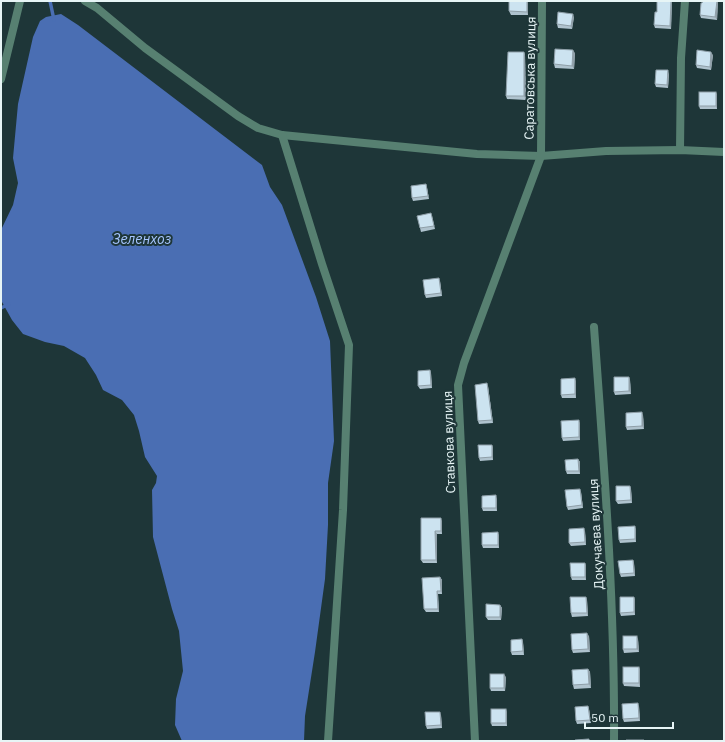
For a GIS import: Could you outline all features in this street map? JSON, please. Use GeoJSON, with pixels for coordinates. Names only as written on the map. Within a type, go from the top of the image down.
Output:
{"type":"FeatureCollection","features":[{"type":"Feature","properties":{"kind":"street"},"geometry":{"type":"LineString","coordinates":[[1,79],[20,1]]}},
{"type":"Feature","properties":{"kind":"street"},"geometry":{"type":"LineString","coordinates":[[85,1],[97,8],[145,48],[238,116],[258,128],[282,135],[477,154],[541,156],[606,151],[680,150],[724,152]]}},
{"type":"Feature","properties":{"kind":"street","name":"Саратовська вулиця"},"geometry":{"type":"LineString","coordinates":[[541,156],[542,1]]}},
{"type":"Feature","properties":{"kind":"street"},"geometry":{"type":"LineString","coordinates":[[680,150],[681,58],[685,1]]}},
{"type":"Feature","properties":{"kind":"street"},"geometry":{"type":"LineString","coordinates":[[282,135],[349,345],[342,510],[328,741]]}},
{"type":"Feature","properties":{"kind":"street","name":"Ставкова вулиця"},"geometry":{"type":"LineString","coordinates":[[475,741],[458,385],[464,364],[541,156]]}},
{"type":"Feature","properties":{"kind":"street","name":"Докучаєва вулиця"},"geometry":{"type":"LineString","coordinates":[[594,327],[609,531],[614,741]]}},
{"type":"Feature","properties":{"kind":"water","name":"Зеленхоз"},"geometry":{"type":"Polygon","coordinates":[[[61,14],[78,25],[262,165],[270,187],[282,205],[316,297],[330,341],[334,441],[328,483],[328,525],[325,579],[305,716],[304,741],[182,741],[175,725],[176,699],[183,671],[179,631],[153,537],[152,490],[156,483],[157,476],[145,457],[134,415],[122,400],[103,390],[96,375],[85,358],[64,346],[45,342],[23,334],[12,320],[2,302],[1,230],[13,205],[18,183],[13,158],[18,104],[33,37],[40,21],[46,17],[61,14]]]}},
{"type":"Feature","properties":{"kind":"building"},"geometry":{"type":"Polygon","coordinates":[[[509,1],[527,1],[527,12],[509,11],[509,1]]]}},
{"type":"Feature","properties":{"kind":"building"},"geometry":{"type":"Polygon","coordinates":[[[657,1],[671,1],[670,26],[654,25],[655,12],[657,12],[657,1]]]}},
{"type":"Feature","properties":{"kind":"building"},"geometry":{"type":"Polygon","coordinates":[[[703,1],[717,1],[715,17],[700,15],[701,3],[703,1]]]}},
{"type":"Feature","properties":{"kind":"building"},"geometry":{"type":"Polygon","coordinates":[[[558,12],[573,14],[571,26],[557,24],[558,12]]]}},
{"type":"Feature","properties":{"kind":"building"},"geometry":{"type":"Polygon","coordinates":[[[555,49],[573,50],[572,66],[554,64],[555,49]]]}},
{"type":"Feature","properties":{"kind":"building"},"geometry":{"type":"Polygon","coordinates":[[[697,50],[711,52],[710,67],[696,65],[697,50]]]}},
{"type":"Feature","properties":{"kind":"building"},"geometry":{"type":"Polygon","coordinates":[[[508,52],[524,52],[524,96],[506,96],[508,52]]]}},
{"type":"Feature","properties":{"kind":"building"},"geometry":{"type":"Polygon","coordinates":[[[656,70],[668,70],[667,85],[655,84],[656,70]]]}},
{"type":"Feature","properties":{"kind":"building"},"geometry":{"type":"Polygon","coordinates":[[[699,92],[716,92],[716,106],[699,106],[699,92]]]}},
{"type":"Feature","properties":{"kind":"building"},"geometry":{"type":"Polygon","coordinates":[[[426,184],[428,196],[412,198],[411,186],[426,184]]]}},
{"type":"Feature","properties":{"kind":"building"},"geometry":{"type":"Polygon","coordinates":[[[431,213],[434,226],[420,228],[417,216],[431,213]]]}},
{"type":"Feature","properties":{"kind":"building"},"geometry":{"type":"Polygon","coordinates":[[[439,278],[441,293],[425,295],[423,280],[439,278]]]}},
{"type":"Feature","properties":{"kind":"building"},"geometry":{"type":"Polygon","coordinates":[[[430,370],[431,385],[418,386],[418,371],[430,370]]]}},
{"type":"Feature","properties":{"kind":"building"},"geometry":{"type":"Polygon","coordinates":[[[614,377],[629,377],[629,391],[614,392],[614,377]]]}},
{"type":"Feature","properties":{"kind":"building"},"geometry":{"type":"Polygon","coordinates":[[[575,378],[575,394],[561,395],[561,379],[575,378]]]}},
{"type":"Feature","properties":{"kind":"building"},"geometry":{"type":"Polygon","coordinates":[[[487,383],[492,420],[478,421],[475,385],[487,383]]]}},
{"type":"Feature","properties":{"kind":"building"},"geometry":{"type":"Polygon","coordinates":[[[642,412],[642,426],[626,427],[626,413],[642,412]]]}},
{"type":"Feature","properties":{"kind":"building"},"geometry":{"type":"Polygon","coordinates":[[[579,420],[579,437],[562,438],[561,421],[579,420]]]}},
{"type":"Feature","properties":{"kind":"building"},"geometry":{"type":"Polygon","coordinates":[[[478,445],[492,445],[492,457],[479,458],[478,445]]]}},
{"type":"Feature","properties":{"kind":"building"},"geometry":{"type":"Polygon","coordinates":[[[578,459],[579,471],[566,471],[565,460],[578,459]]]}},
{"type":"Feature","properties":{"kind":"building"},"geometry":{"type":"Polygon","coordinates":[[[616,486],[630,486],[631,500],[616,501],[616,486]]]}},
{"type":"Feature","properties":{"kind":"building"},"geometry":{"type":"Polygon","coordinates":[[[580,489],[582,505],[567,507],[565,490],[580,489]]]}},
{"type":"Feature","properties":{"kind":"building"},"geometry":{"type":"Polygon","coordinates":[[[496,495],[496,508],[482,508],[482,496],[496,495]]]}},
{"type":"Feature","properties":{"kind":"building"},"geometry":{"type":"Polygon","coordinates":[[[421,518],[441,518],[441,531],[435,531],[436,560],[421,560],[421,518]]]}},
{"type":"Feature","properties":{"kind":"building"},"geometry":{"type":"Polygon","coordinates":[[[635,526],[635,539],[619,540],[618,527],[635,526]]]}},
{"type":"Feature","properties":{"kind":"building"},"geometry":{"type":"Polygon","coordinates":[[[584,528],[585,542],[569,543],[569,529],[584,528]]]}},
{"type":"Feature","properties":{"kind":"building"},"geometry":{"type":"Polygon","coordinates":[[[498,532],[498,545],[482,545],[482,533],[498,532]]]}},
{"type":"Feature","properties":{"kind":"building"},"geometry":{"type":"Polygon","coordinates":[[[633,560],[634,573],[620,574],[618,561],[633,560]]]}},
{"type":"Feature","properties":{"kind":"building"},"geometry":{"type":"Polygon","coordinates":[[[570,563],[585,563],[585,577],[571,577],[570,563]]]}},
{"type":"Feature","properties":{"kind":"building"},"geometry":{"type":"Polygon","coordinates":[[[440,577],[441,591],[437,591],[438,609],[424,609],[422,578],[440,577]]]}},
{"type":"Feature","properties":{"kind":"building"},"geometry":{"type":"Polygon","coordinates":[[[570,597],[586,597],[587,613],[571,613],[570,597]]]}},
{"type":"Feature","properties":{"kind":"building"},"geometry":{"type":"Polygon","coordinates":[[[620,597],[634,597],[634,612],[620,613],[620,597]]]}},
{"type":"Feature","properties":{"kind":"building"},"geometry":{"type":"Polygon","coordinates":[[[486,604],[500,605],[500,617],[486,617],[486,604]]]}},
{"type":"Feature","properties":{"kind":"building"},"geometry":{"type":"Polygon","coordinates":[[[587,633],[588,649],[572,650],[571,634],[587,633]]]}},
{"type":"Feature","properties":{"kind":"building"},"geometry":{"type":"Polygon","coordinates":[[[623,636],[637,636],[637,649],[623,649],[623,636]]]}},
{"type":"Feature","properties":{"kind":"building"},"geometry":{"type":"Polygon","coordinates":[[[522,639],[523,651],[511,652],[511,640],[522,639]]]}},
{"type":"Feature","properties":{"kind":"building"},"geometry":{"type":"Polygon","coordinates":[[[623,667],[639,667],[639,683],[623,683],[623,667]]]}},
{"type":"Feature","properties":{"kind":"building"},"geometry":{"type":"Polygon","coordinates":[[[588,669],[589,684],[573,685],[572,670],[588,669]]]}},
{"type":"Feature","properties":{"kind":"building"},"geometry":{"type":"Polygon","coordinates":[[[490,674],[504,674],[504,688],[490,688],[490,674]]]}},
{"type":"Feature","properties":{"kind":"building"},"geometry":{"type":"Polygon","coordinates":[[[638,703],[639,718],[623,719],[622,704],[638,703]]]}},
{"type":"Feature","properties":{"kind":"building"},"geometry":{"type":"Polygon","coordinates":[[[588,706],[590,720],[576,721],[575,707],[588,706]]]}},
{"type":"Feature","properties":{"kind":"building"},"geometry":{"type":"Polygon","coordinates":[[[491,709],[506,709],[506,723],[491,723],[491,709]]]}},
{"type":"Feature","properties":{"kind":"building"},"geometry":{"type":"Polygon","coordinates":[[[425,712],[440,712],[441,725],[426,726],[425,712]]]}},
{"type":"Feature","properties":{"kind":"building"},"geometry":{"type":"Polygon","coordinates":[[[589,739],[589,741],[575,741],[575,740],[589,739]]]}},
{"type":"Feature","properties":{"kind":"building"},"geometry":{"type":"Polygon","coordinates":[[[644,740],[645,741],[626,741],[644,740]]]}},
{"type":"Feature","properties":{"kind":"waterway"},"geometry":{"type":"LineString","coordinates":[[50,1],[54,20]]}},
{"type":"Feature","properties":{"kind":"waterway"},"geometry":{"type":"LineString","coordinates":[[1,308],[9,304]]}}]}
